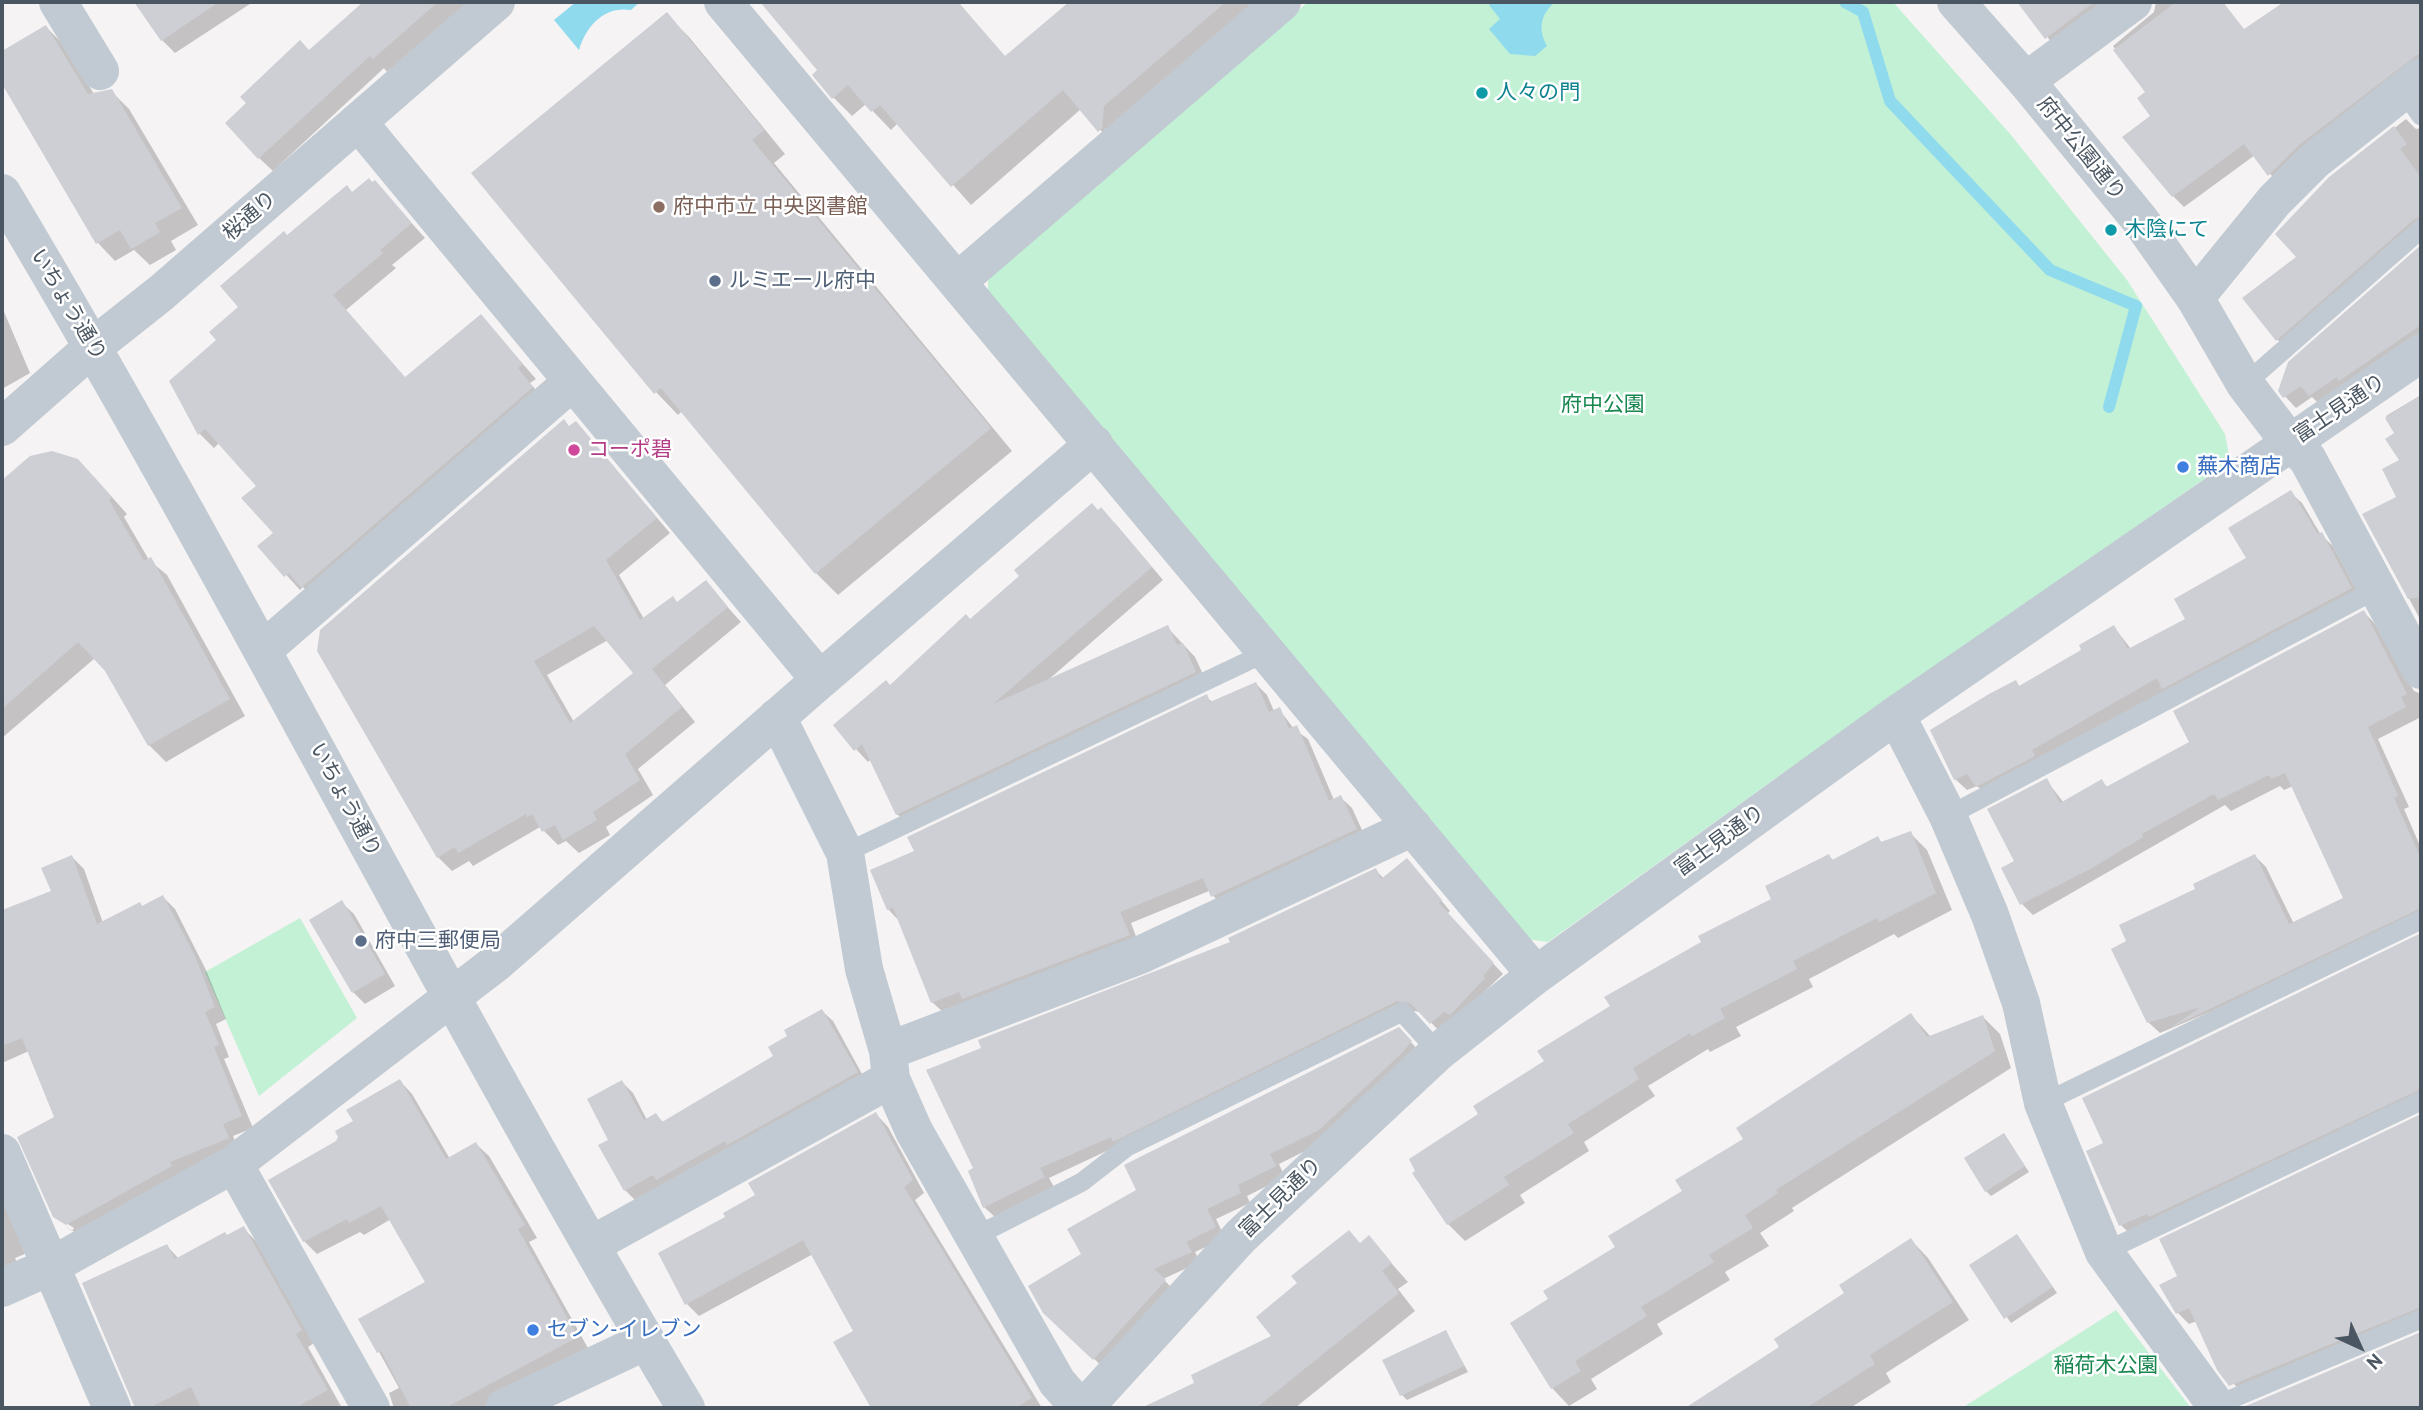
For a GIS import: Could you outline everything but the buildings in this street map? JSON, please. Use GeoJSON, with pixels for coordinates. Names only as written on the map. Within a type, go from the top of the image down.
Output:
{"type":"FeatureCollection","features":[{"type":"Feature","properties":{"kind":"street"},"geometry":{"type":"LineString","coordinates":[[58,2],[100,71]]}},
{"type":"Feature","properties":{"kind":"street","name":"桜通り"},"geometry":{"type":"LineString","coordinates":[[2,427],[94,346],[161,293],[496,2]]}},
{"type":"Feature","properties":{"kind":"street"},"geometry":{"type":"LineString","coordinates":[[723,2],[1536,975]]}},
{"type":"Feature","properties":{"kind":"street"},"geometry":{"type":"LineString","coordinates":[[958,281],[1282,2]]}},
{"type":"Feature","properties":{"kind":"street","name":"府中公園通り"},"geometry":{"type":"LineString","coordinates":[[1956,2],[2026,81],[2140,220],[2195,298],[2245,384],[2290,443],[2307,458],[2421,670]]}},
{"type":"Feature","properties":{"kind":"street"},"geometry":{"type":"LineString","coordinates":[[2026,81],[2133,2]]}},
{"type":"Feature","properties":{"kind":"street"},"geometry":{"type":"LineString","coordinates":[[2195,298],[2290,185],[2314,161],[2415,95]]}},
{"type":"Feature","properties":{"kind":"street"},"geometry":{"type":"LineString","coordinates":[[358,122],[820,680]]}},
{"type":"Feature","properties":{"kind":"street","name":"いちょう通り"},"geometry":{"type":"LineString","coordinates":[[2,193],[94,346],[451,996],[686,1408]]}},
{"type":"Feature","properties":{"kind":"street","name":"富士見通り"},"geometry":{"type":"LineString","coordinates":[[1082,1408],[1241,1236],[1438,1052],[1536,975],[1896,715],[2421,353]]}},
{"type":"Feature","properties":{"kind":"street"},"geometry":{"type":"LineString","coordinates":[[263,650],[572,382]]}},
{"type":"Feature","properties":{"kind":"street"},"geometry":{"type":"LineString","coordinates":[[2,1288],[49,1267],[234,1164],[496,963],[1094,444]]}},
{"type":"Feature","properties":{"kind":"street"},"geometry":{"type":"LineString","coordinates":[[1896,715],[1948,816],[1990,915],[2021,1003],[2043,1103],[2104,1252],[2217,1407]]}},
{"type":"Feature","properties":{"kind":"street"},"geometry":{"type":"LineString","coordinates":[[777,717],[845,853],[864,969],[890,1065],[914,1131],[1057,1382],[1082,1408]]}},
{"type":"Feature","properties":{"kind":"street"},"geometry":{"type":"LineString","coordinates":[[591,1245],[890,1065],[1140,955],[1413,827]]}},
{"type":"Feature","properties":{"kind":"street"},"geometry":{"type":"LineString","coordinates":[[2,1153],[112,1408]]}},
{"type":"Feature","properties":{"kind":"street"},"geometry":{"type":"LineString","coordinates":[[234,1164],[370,1408]]}},
{"type":"Feature","properties":{"kind":"street"},"geometry":{"type":"LineString","coordinates":[[504,1408],[646,1341]]}},
{"type":"Feature","properties":{"kind":"lane"},"geometry":{"type":"LineString","coordinates":[[2245,384],[2421,229]]}},
{"type":"Feature","properties":{"kind":"lane"},"geometry":{"type":"LineString","coordinates":[[1948,816],[2379,588]]}},
{"type":"Feature","properties":{"kind":"lane"},"geometry":{"type":"LineString","coordinates":[[845,853],[1267,652]]}},
{"type":"Feature","properties":{"kind":"lane"},"geometry":{"type":"LineString","coordinates":[[2043,1103],[2421,920]]}},
{"type":"Feature","properties":{"kind":"lane"},"geometry":{"type":"LineString","coordinates":[[974,1237],[1082,1182],[1127,1147],[1402,1012],[1438,1052]]}},
{"type":"Feature","properties":{"kind":"lane"},"geometry":{"type":"LineString","coordinates":[[2104,1252],[2421,1101]]}},
{"type":"Feature","properties":{"kind":"lane"},"geometry":{"type":"LineString","coordinates":[[2217,1407],[2421,1320]]}},
{"type":"Feature","properties":{"kind":"green space","name":"府中公園"},"geometry":{"type":"Polygon","coordinates":[[[1308,2],[1893,2],[2011,135],[2127,280],[2225,434],[2230,461],[1776,778],[1548,942],[1526,939],[988,294],[988,279],[1308,2]]]}},
{"type":"Feature","properties":{"kind":"green space"},"geometry":{"type":"Polygon","coordinates":[[[300,918],[357,1018],[259,1096],[205,972],[300,918]]]}},
{"type":"Feature","properties":{"kind":"green space","name":"稲荷木公園"},"geometry":{"type":"Polygon","coordinates":[[[2116,1310],[2191,1408],[1962,1408],[2116,1310]]]}},
{"type":"Feature","properties":{"kind":"water"},"geometry":{"type":"Polygon","coordinates":[[[576,2],[640,2],[631,10],[612,11],[597,20],[586,33],[579,50],[554,20],[576,2]]]}},
{"type":"Feature","properties":{"kind":"water"},"geometry":{"type":"Polygon","coordinates":[[[1493,2],[1555,2],[1542,22],[1542,34],[1547,46],[1535,56],[1510,54],[1489,29],[1500,19],[1489,5],[1493,2]]]}},
{"type":"Feature","properties":{"kind":"waterway"},"geometry":{"type":"LineString","coordinates":[[1845,2],[1863,12],[1890,101],[2050,270],[2136,306],[2109,407]]}},
{"type":"Feature","properties":{"kind":"place","name":"人々の門"},"geometry":{"type":"Point","coordinates":[1482,93]}},
{"type":"Feature","properties":{"kind":"place","name":"府中市立 中央図書館"},"geometry":{"type":"Point","coordinates":[659,207]}},
{"type":"Feature","properties":{"kind":"place","name":"木陰にて"},"geometry":{"type":"Point","coordinates":[2111,230]}},
{"type":"Feature","properties":{"kind":"place","name":"ルミエール府中"},"geometry":{"type":"Point","coordinates":[715,281]}},
{"type":"Feature","properties":{"kind":"place","name":"コーポ碧"},"geometry":{"type":"Point","coordinates":[574,450]}},
{"type":"Feature","properties":{"kind":"place","name":"蕪木商店"},"geometry":{"type":"Point","coordinates":[2183,467]}},
{"type":"Feature","properties":{"kind":"place","name":"府中三郵便局"},"geometry":{"type":"Point","coordinates":[361,941]}},
{"type":"Feature","properties":{"kind":"place","name":"セブン-イレブン"},"geometry":{"type":"Point","coordinates":[533,1330]}}]}
